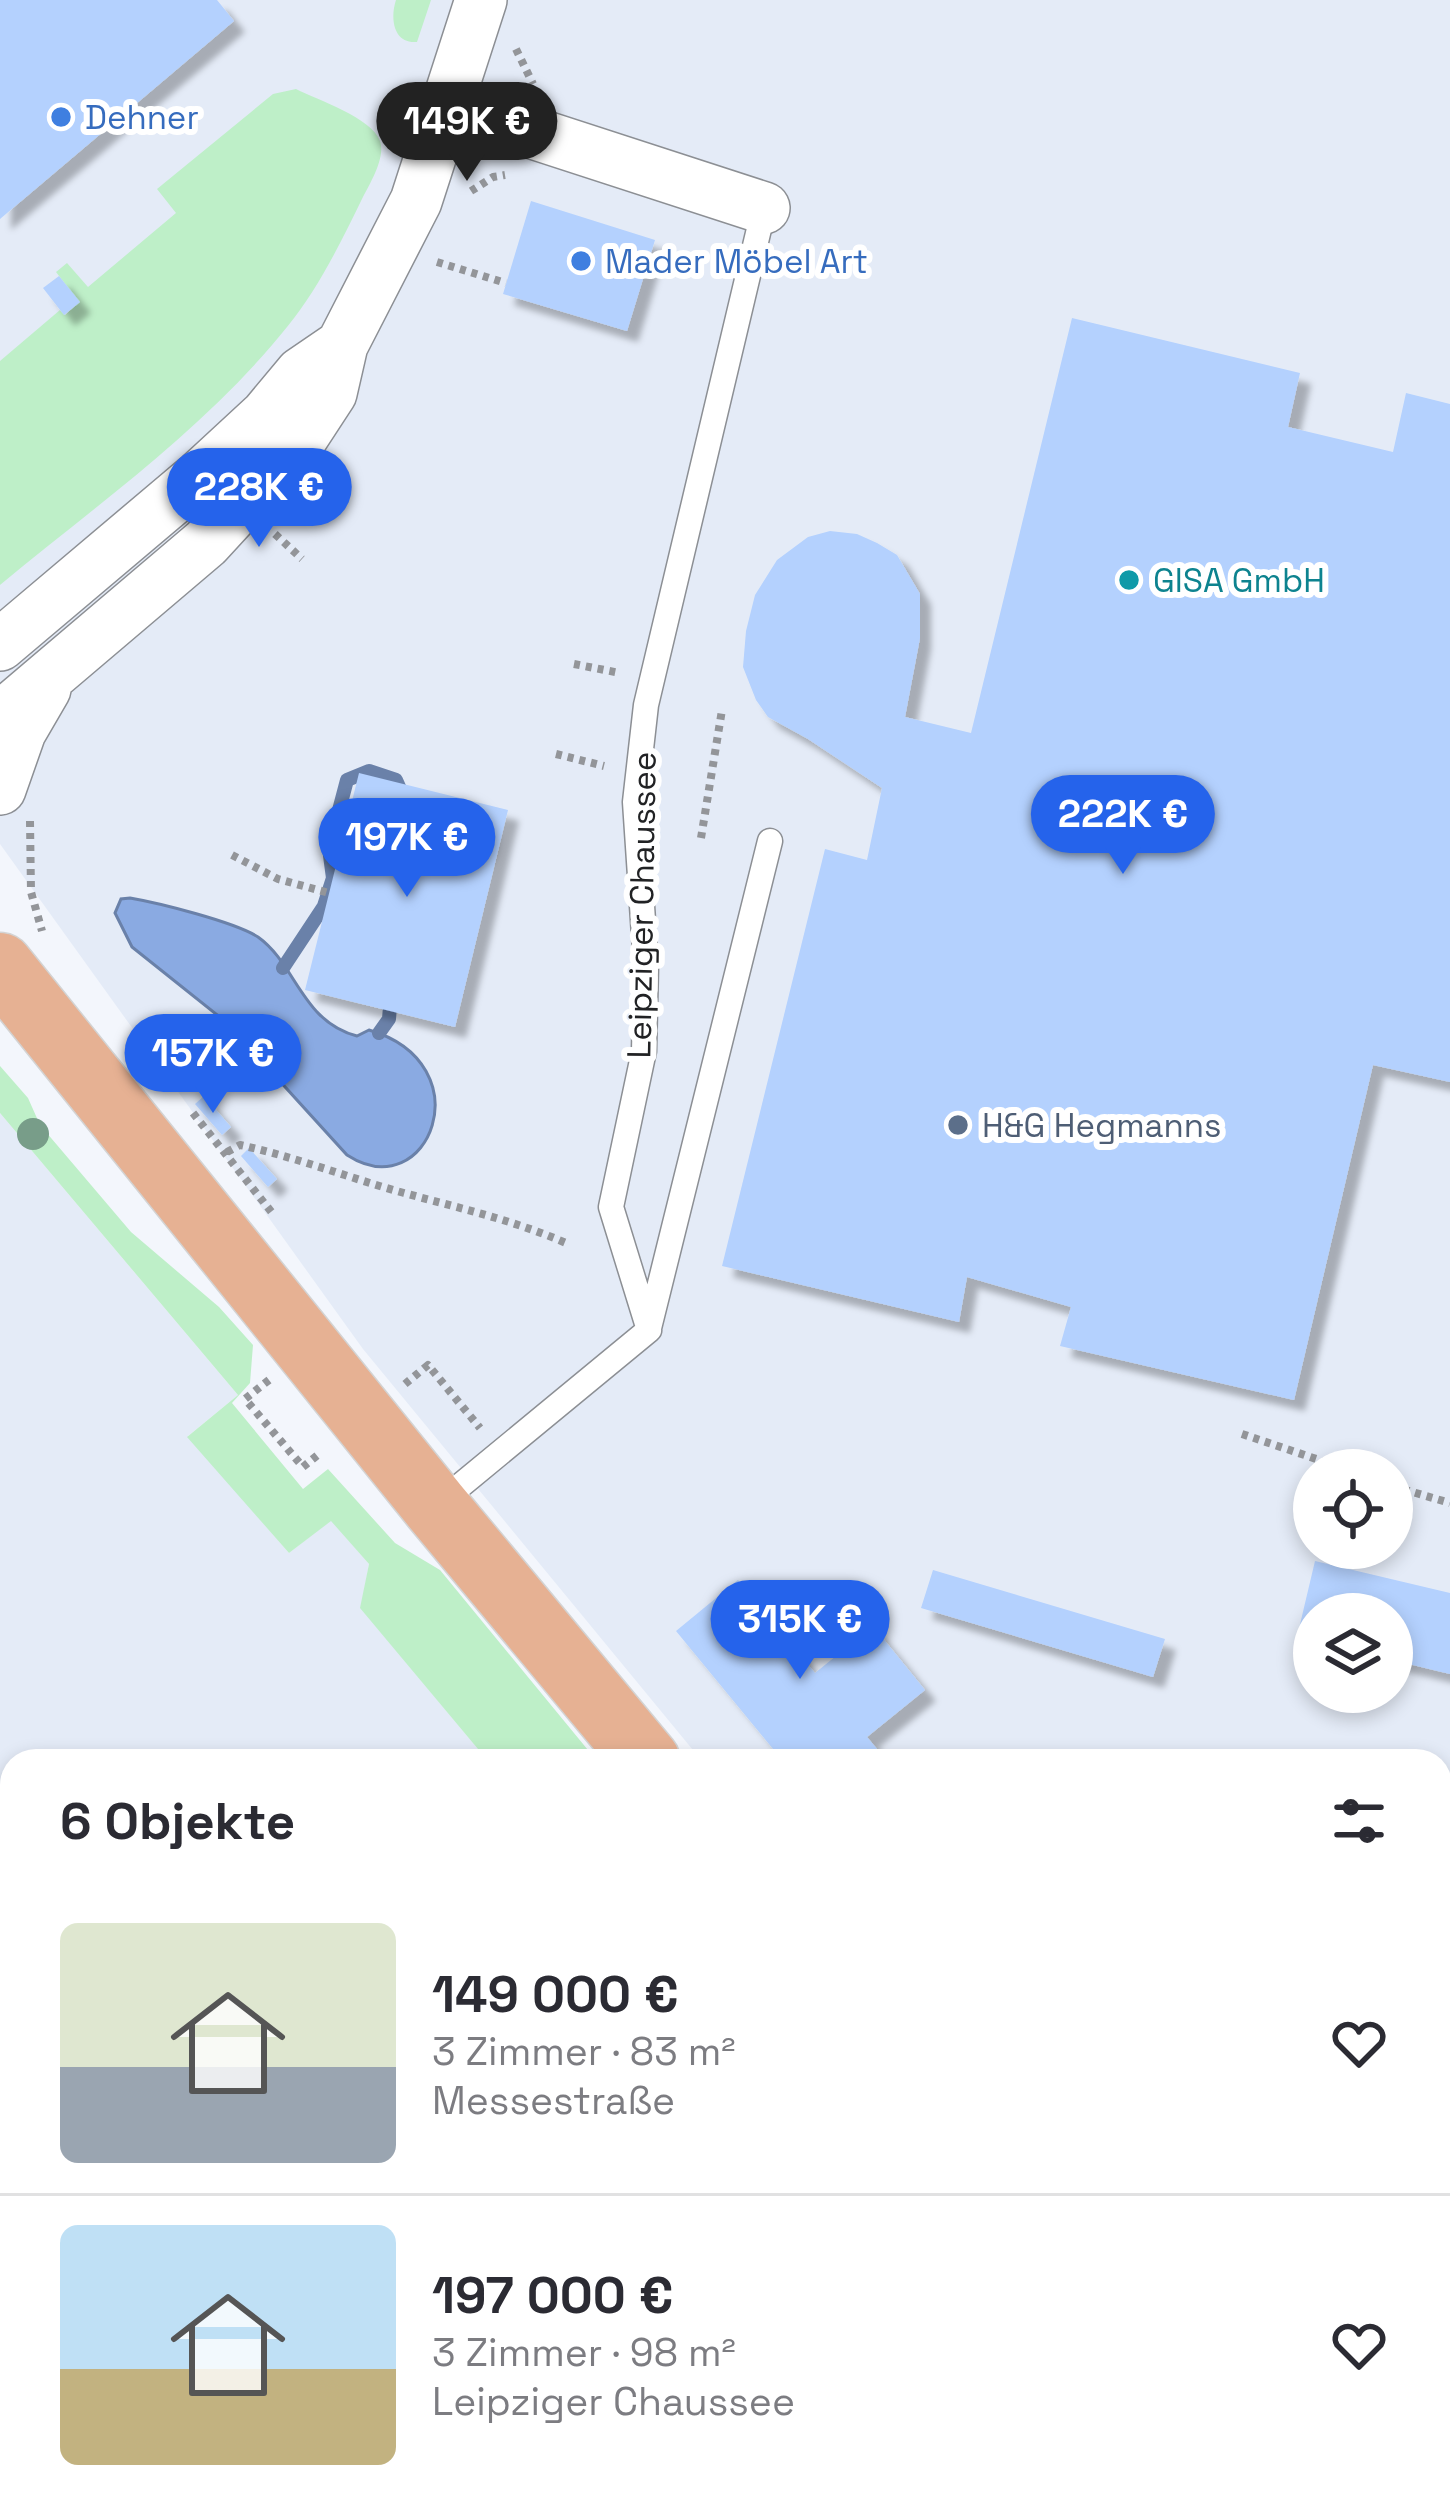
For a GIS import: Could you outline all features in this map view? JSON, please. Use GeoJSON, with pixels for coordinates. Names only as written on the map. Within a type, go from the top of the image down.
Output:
{"type":"FeatureCollection","features":[{"type":"Feature","properties":{"kind":"main road"},"geometry":{"type":"LineString","coordinates":[[13,957],[435,1506],[637,1749]]}},
{"type":"Feature","properties":{"kind":"street"},"geometry":{"type":"LineString","coordinates":[[0,718],[206,543],[299,442],[331,392],[342,345],[416,201],[481,0]]}},
{"type":"Feature","properties":{"kind":"street"},"geometry":{"type":"LineString","coordinates":[[448,105],[764,208]]}},
{"type":"Feature","properties":{"kind":"street"},"geometry":{"type":"LineString","coordinates":[[0,645],[200,476],[266,415],[301,373],[342,345]]}},
{"type":"Feature","properties":{"kind":"street"},"geometry":{"type":"LineString","coordinates":[[15,797],[20,732],[54,673]]}},
{"type":"Feature","properties":{"kind":"lane","name":"Leipziger Chaussee"},"geometry":{"type":"LineString","coordinates":[[649,1330],[611,1207],[644,1051],[646,965],[635,802],[646,705],[764,208]]}},
{"type":"Feature","properties":{"kind":"lane"},"geometry":{"type":"LineString","coordinates":[[435,1506],[649,1330],[770,841]]}},
{"type":"Feature","properties":{"kind":"path"},"geometry":{"type":"LineString","coordinates":[[515,38],[523,68],[540,92]]}},
{"type":"Feature","properties":{"kind":"path"},"geometry":{"type":"LineString","coordinates":[[464,199],[476,186],[515,173]]}},
{"type":"Feature","properties":{"kind":"path"},"geometry":{"type":"LineString","coordinates":[[430,275],[442,245]]}},
{"type":"Feature","properties":{"kind":"path"},"geometry":{"type":"LineString","coordinates":[[436,262],[506,283]]}},
{"type":"Feature","properties":{"kind":"path"},"geometry":{"type":"LineString","coordinates":[[265,525],[302,559]]}},
{"type":"Feature","properties":{"kind":"path"},"geometry":{"type":"LineString","coordinates":[[574,664],[624,674]]}},
{"type":"Feature","properties":{"kind":"path"},"geometry":{"type":"LineString","coordinates":[[701,838],[722,710]]}},
{"type":"Feature","properties":{"kind":"path"},"geometry":{"type":"LineString","coordinates":[[556,754],[604,766]]}},
{"type":"Feature","properties":{"kind":"path"},"geometry":{"type":"LineString","coordinates":[[13,957],[31,892],[15,797]]}},
{"type":"Feature","properties":{"kind":"path"},"geometry":{"type":"LineString","coordinates":[[232,855],[278,879],[329,893]]}},
{"type":"Feature","properties":{"kind":"path"},"geometry":{"type":"LineString","coordinates":[[182,1101],[278,1221]]}},
{"type":"Feature","properties":{"kind":"path"},"geometry":{"type":"LineString","coordinates":[[227,1152],[240,1144],[271,1152],[515,1221],[566,1243]]}},
{"type":"Feature","properties":{"kind":"path"},"geometry":{"type":"LineString","coordinates":[[400,1388],[428,1365],[466,1410]]}},
{"type":"Feature","properties":{"kind":"path"},"geometry":{"type":"LineString","coordinates":[[275,1375],[244,1399],[303,1467],[319,1454]]}},
{"type":"Feature","properties":{"kind":"path"},"geometry":{"type":"LineString","coordinates":[[465,1437],[478,1426]]}},
{"type":"Feature","properties":{"kind":"path"},"geometry":{"type":"LineString","coordinates":[[1242,1434],[1293,1451]]}},
{"type":"Feature","properties":{"kind":"path"},"geometry":{"type":"LineString","coordinates":[[1413,1492],[1450,1503]]}},
{"type":"Feature","properties":{"kind":"shaded area"},"geometry":{"type":"Polygon","coordinates":[[[0,0],[1450,0],[1450,1749],[692,1749],[363,1349],[0,844],[0,0]]]}},
{"type":"Feature","properties":{"kind":"shaded area"},"geometry":{"type":"Polygon","coordinates":[[[0,1113],[238,1395],[188,1436],[289,1553],[331,1520],[369,1564],[361,1608],[478,1749],[0,1749],[0,1113]]]}},
{"type":"Feature","properties":{"kind":"green space"},"geometry":{"type":"Polygon","coordinates":[[[396,0],[431,0],[417,42],[403,39],[395,28],[396,0]]]}},
{"type":"Feature","properties":{"kind":"green space"},"geometry":{"type":"Polygon","coordinates":[[[296,89],[367,125],[381,148],[372,179],[318,282],[287,327],[222,398],[0,585],[0,361],[60,310],[65,315],[79,302],[56,272],[67,263],[88,287],[176,213],[157,189],[273,94],[296,89]]]}},
{"type":"Feature","properties":{"kind":"green space"},"geometry":{"type":"Polygon","coordinates":[[[0,1066],[28,1098],[40,1125],[131,1232],[219,1307],[253,1345],[250,1383],[232,1403],[303,1489],[328,1469],[395,1543],[440,1570],[587,1749],[478,1749],[360,1608],[369,1564],[331,1521],[289,1553],[187,1437],[238,1395],[0,1113],[0,1066]]]}},
{"type":"Feature","properties":{"kind":"water"},"geometry":{"type":"Polygon","coordinates":[[[121,899],[247,931],[271,948],[324,1018],[357,1036],[369,1030],[405,1047],[426,1071],[435,1098],[432,1125],[421,1148],[401,1163],[376,1166],[347,1155],[226,1022],[132,947],[115,913],[121,899]]]}},
{"type":"Feature","properties":{"kind":"building","name":"Dehner"},"geometry":{"type":"Polygon","coordinates":[[[0,0],[217,0],[234,21],[0,219],[0,0]]]}},
{"type":"Feature","properties":{"kind":"building","name":"Mader Möbel Art"},"geometry":{"type":"Polygon","coordinates":[[[531,201],[655,240],[627,331],[503,294],[531,201]]]}},
{"type":"Feature","properties":{"kind":"building"},"geometry":{"type":"Polygon","coordinates":[[[59,276],[80,302],[64,315],[43,288],[59,276]]]}},
{"type":"Feature","properties":{"kind":"building"},"geometry":{"type":"Polygon","coordinates":[[[1072,318],[1300,373],[1288,427],[1393,452],[1406,393],[1450,404],[1450,1082],[1373,1065],[1294,1400],[1060,1346],[1071,1307],[967,1277],[959,1322],[722,1266],[825,849],[867,860],[882,788],[768,717],[756,700],[743,667],[755,595],[777,560],[808,537],[830,531],[857,534],[897,555],[920,594],[920,638],[905,717],[971,733],[1072,318]]]}},
{"type":"Feature","properties":{"kind":"building"},"geometry":{"type":"Polygon","coordinates":[[[359,773],[508,810],[455,1027],[305,990],[359,773]]]}},
{"type":"Feature","properties":{"kind":"building"},"geometry":{"type":"Polygon","coordinates":[[[204,1096],[231,1127],[222,1135],[195,1104],[204,1096]]]}},
{"type":"Feature","properties":{"kind":"building"},"geometry":{"type":"Polygon","coordinates":[[[249,1148],[277,1179],[268,1187],[241,1156],[249,1148]]]}},
{"type":"Feature","properties":{"kind":"building"},"geometry":{"type":"Polygon","coordinates":[[[1313,1569],[1349,1569],[1450,1593],[1450,1674],[1413,1665],[1413,1593],[1307,1593],[1313,1569]]]}},
{"type":"Feature","properties":{"kind":"building"},"geometry":{"type":"Polygon","coordinates":[[[933,1570],[1165,1639],[1153,1677],[921,1608],[933,1570]]]}},
{"type":"Feature","properties":{"kind":"building"},"geometry":{"type":"Polygon","coordinates":[[[738,1580],[815,1673],[873,1626],[925,1690],[867,1737],[877,1749],[773,1749],[676,1631],[738,1580]]]}},
{"type":"Feature","properties":{"kind":"waterway"},"geometry":{"type":"LineString","coordinates":[[283,968],[324,906],[333,878],[329,848],[347,780],[369,771],[396,780],[404,798]]}},
{"type":"Feature","properties":{"kind":"waterway"},"geometry":{"type":"LineString","coordinates":[[379,1033],[389,1019],[391,994]]}},
{"type":"Feature","properties":{"kind":"place","name":"Dehner"},"geometry":{"type":"Point","coordinates":[61,117]}},
{"type":"Feature","properties":{"kind":"place","name":"Mader Möbel Art"},"geometry":{"type":"Point","coordinates":[581,261]}},
{"type":"Feature","properties":{"kind":"place","name":"GISA GmbH"},"geometry":{"type":"Point","coordinates":[1129,580]}},
{"type":"Feature","properties":{"kind":"place","name":"H&G Hegmanns"},"geometry":{"type":"Point","coordinates":[958,1125]}}]}
